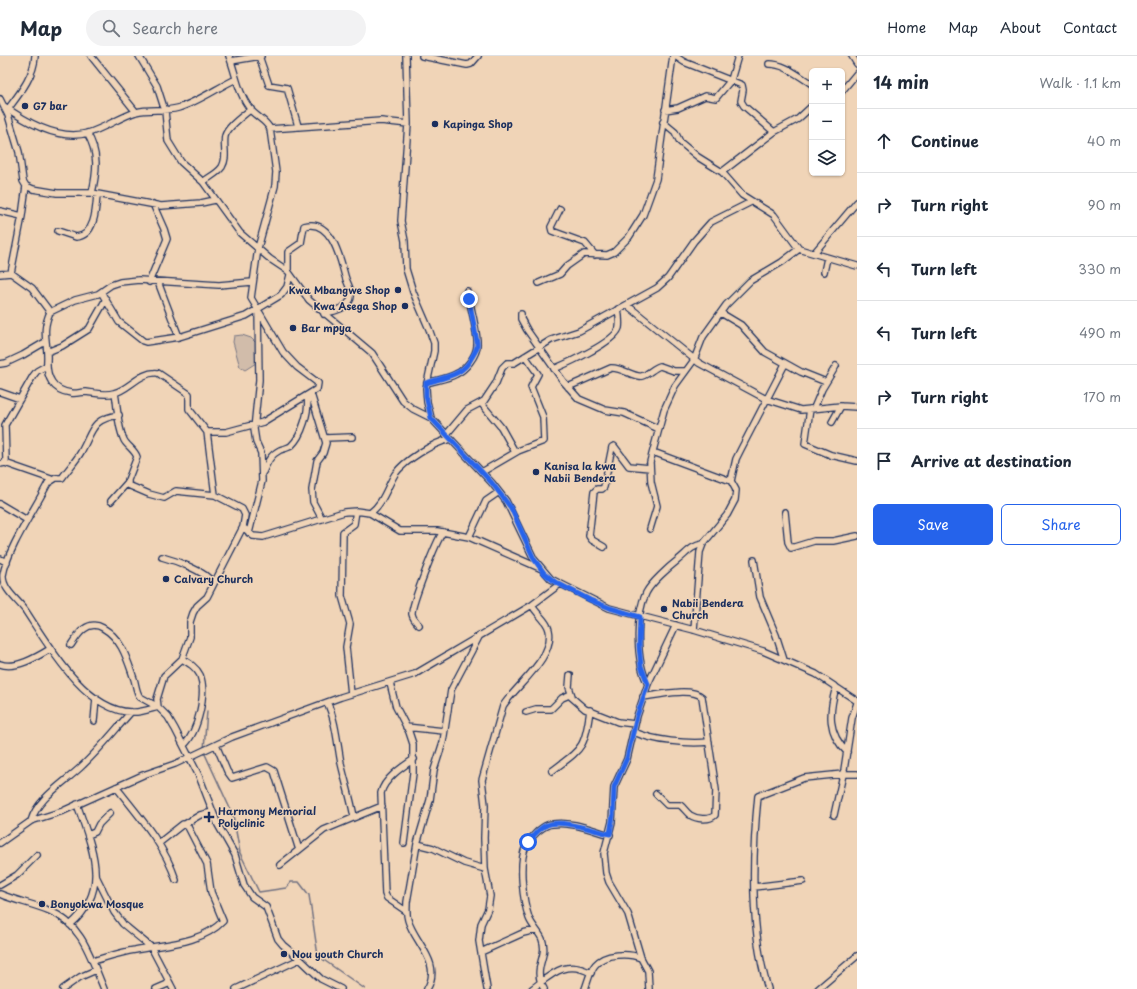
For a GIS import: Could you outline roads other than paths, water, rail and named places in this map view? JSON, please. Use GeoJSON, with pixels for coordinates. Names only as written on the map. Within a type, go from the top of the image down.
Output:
{"type":"FeatureCollection","features":[{"type":"Feature","properties":{"kind":"street"},"geometry":{"type":"LineString","coordinates":[[6,107],[28,80],[34,66],[35,56]]}},
{"type":"Feature","properties":{"kind":"street"},"geometry":{"type":"LineString","coordinates":[[91,56],[136,112]]}},
{"type":"Feature","properties":{"kind":"street"},"geometry":{"type":"LineString","coordinates":[[139,56],[157,86],[165,111],[168,141],[181,162],[203,182],[240,233],[289,273],[302,293],[324,314],[372,353],[403,401],[413,409],[431,418],[482,472],[511,508],[534,559],[551,579],[610,608],[694,630],[763,651],[816,674],[857,702],[834,815]]}},
{"type":"Feature","properties":{"kind":"street"},"geometry":{"type":"LineString","coordinates":[[206,432],[226,432],[255,425],[309,395],[317,389],[318,383],[297,367],[283,352],[252,298],[252,282],[258,248],[275,186],[276,172],[270,129],[251,109],[236,79],[230,59],[260,56],[269,85],[287,88],[298,126]]}},
{"type":"Feature","properties":{"kind":"street"},"geometry":{"type":"LineString","coordinates":[[406,56],[408,124],[401,220],[408,279],[434,344],[434,351],[426,383],[426,396],[431,418]]}},
{"type":"Feature","properties":{"kind":"street"},"geometry":{"type":"LineString","coordinates":[[422,56],[467,65],[471,64],[478,56]]}},
{"type":"Feature","properties":{"kind":"street"},"geometry":{"type":"LineString","coordinates":[[539,283],[560,274],[567,266],[584,254],[607,255],[620,248],[643,216],[656,179],[663,122],[674,56],[684,62],[731,80],[743,87],[741,101],[744,106],[774,132]]}},
{"type":"Feature","properties":{"kind":"street"},"geometry":{"type":"LineString","coordinates":[[665,110],[678,108],[705,96],[716,98],[731,80],[738,56]]}},
{"type":"Feature","properties":{"kind":"street"},"geometry":{"type":"LineString","coordinates":[[852,56],[857,64]]}},
{"type":"Feature","properties":{"kind":"street"},"geometry":{"type":"LineString","coordinates":[[769,64],[777,64],[786,67],[809,82]]}},
{"type":"Feature","properties":{"kind":"street"},"geometry":{"type":"LineString","coordinates":[[845,87],[857,73]]}},
{"type":"Feature","properties":{"kind":"street"},"geometry":{"type":"LineString","coordinates":[[0,99],[6,107],[18,116],[47,130],[73,134],[88,133],[136,112],[165,111],[188,104],[236,79]]}},
{"type":"Feature","properties":{"kind":"street"},"geometry":{"type":"LineString","coordinates":[[6,107],[19,152],[23,181],[26,186],[11,273]]}},
{"type":"Feature","properties":{"kind":"street"},"geometry":{"type":"LineString","coordinates":[[203,182],[219,171],[223,165],[226,155],[225,145],[227,133],[251,109]]}},
{"type":"Feature","properties":{"kind":"street"},"geometry":{"type":"LineString","coordinates":[[722,172],[774,132],[798,119],[809,109]]}},
{"type":"Feature","properties":{"kind":"street"},"geometry":{"type":"LineString","coordinates":[[270,129],[381,121],[408,124]]}},
{"type":"Feature","properties":{"kind":"street"},"geometry":{"type":"LineString","coordinates":[[663,122],[672,129],[680,142],[692,153],[722,172],[742,195],[751,202],[761,205],[774,215],[799,249],[857,266]]}},
{"type":"Feature","properties":{"kind":"street"},"geometry":{"type":"LineString","coordinates":[[58,231],[76,237],[86,233],[93,221],[96,180],[96,152],[88,133]]}},
{"type":"Feature","properties":{"kind":"street"},"geometry":{"type":"LineString","coordinates":[[26,186],[56,193],[95,194],[161,206],[215,200]]}},
{"type":"Feature","properties":{"kind":"street"},"geometry":{"type":"LineString","coordinates":[[370,514],[381,502],[400,468],[448,437],[467,410],[476,404],[481,403],[491,392],[504,366],[509,362],[514,363],[559,336],[578,331],[627,305],[647,292],[657,288],[668,278],[694,241],[711,222],[751,202]]}},
{"type":"Feature","properties":{"kind":"street"},"geometry":{"type":"LineString","coordinates":[[814,253],[857,202]]}},
{"type":"Feature","properties":{"kind":"street"},"geometry":{"type":"LineString","coordinates":[[149,282],[166,239],[164,229],[153,204]]}},
{"type":"Feature","properties":{"kind":"street"},"geometry":{"type":"LineString","coordinates":[[560,208],[551,228],[552,231],[585,243],[595,255]]}},
{"type":"Feature","properties":{"kind":"street"},"geometry":{"type":"LineString","coordinates":[[0,211],[22,216]]}},
{"type":"Feature","properties":{"kind":"street"},"geometry":{"type":"LineString","coordinates":[[102,292],[118,322],[143,341],[179,336],[246,316],[281,295],[287,286],[289,273],[287,254],[301,243],[304,226],[318,225],[332,240],[340,254],[351,291],[351,299],[345,307],[324,314]]}},
{"type":"Feature","properties":{"kind":"street"},"geometry":{"type":"LineString","coordinates":[[650,529],[657,506],[650,468],[659,429],[668,400],[684,371],[694,360],[704,337],[726,305],[750,281],[782,262],[799,249]]}},
{"type":"Feature","properties":{"kind":"street"},"geometry":{"type":"LineString","coordinates":[[824,272],[827,258]]}},
{"type":"Feature","properties":{"kind":"street"},"geometry":{"type":"LineString","coordinates":[[0,274],[11,273],[32,288],[50,312]]}},
{"type":"Feature","properties":{"kind":"street"},"geometry":{"type":"LineString","coordinates":[[215,495],[206,432],[189,409],[190,396],[187,392],[158,373],[149,374],[136,380],[115,393],[94,395],[86,392],[62,392],[50,380],[46,366],[47,352],[45,342],[45,326],[50,312],[75,300],[102,292],[114,283],[128,281],[219,285],[252,282]]}},
{"type":"Feature","properties":{"kind":"street"},"geometry":{"type":"LineString","coordinates":[[158,282],[179,336]]}},
{"type":"Feature","properties":{"kind":"street"},"geometry":{"type":"LineString","coordinates":[[426,383],[450,377],[462,370],[468,365],[477,348],[473,316],[467,291]]}},
{"type":"Feature","properties":{"kind":"street"},"geometry":{"type":"LineString","coordinates":[[47,352],[62,346],[89,329],[106,299]]}},
{"type":"Feature","properties":{"kind":"street"},"geometry":{"type":"LineString","coordinates":[[627,305],[694,360],[766,398],[801,410],[857,406]]}},
{"type":"Feature","properties":{"kind":"street"},"geometry":{"type":"LineString","coordinates":[[249,533],[252,515],[262,485],[261,452],[255,439],[259,380],[258,309]]}},
{"type":"Feature","properties":{"kind":"street"},"geometry":{"type":"LineString","coordinates":[[554,369],[588,353],[615,333],[619,328],[618,309]]}},
{"type":"Feature","properties":{"kind":"street"},"geometry":{"type":"LineString","coordinates":[[721,313],[741,325],[764,352],[785,364],[826,382]]}},
{"type":"Feature","properties":{"kind":"street"},"geometry":{"type":"LineString","coordinates":[[520,314],[524,324],[554,369],[578,399],[605,410],[624,413],[659,429]]}},
{"type":"Feature","properties":{"kind":"street"},"geometry":{"type":"LineString","coordinates":[[0,364],[6,363],[23,355],[45,342]]}},
{"type":"Feature","properties":{"kind":"street"},"geometry":{"type":"LineString","coordinates":[[482,472],[515,452],[541,444],[545,438],[543,417],[531,386],[538,374],[525,356]]}},
{"type":"Feature","properties":{"kind":"street"},"geometry":{"type":"LineString","coordinates":[[730,481],[736,459],[766,398],[785,364]]}},
{"type":"Feature","properties":{"kind":"street"},"geometry":{"type":"LineString","coordinates":[[0,433],[37,371],[46,366]]}},
{"type":"Feature","properties":{"kind":"street"},"geometry":{"type":"LineString","coordinates":[[568,387],[611,368],[618,367],[636,376],[641,376],[660,366],[674,371],[684,371]]}},
{"type":"Feature","properties":{"kind":"street"},"geometry":{"type":"LineString","coordinates":[[836,366],[812,409],[804,441],[805,444],[831,455],[857,461]]}},
{"type":"Feature","properties":{"kind":"street"},"geometry":{"type":"LineString","coordinates":[[0,392],[20,399]]}},
{"type":"Feature","properties":{"kind":"street"},"geometry":{"type":"LineString","coordinates":[[111,501],[127,483],[137,457],[124,439],[115,393]]}},
{"type":"Feature","properties":{"kind":"street"},"geometry":{"type":"LineString","coordinates":[[309,395],[325,438],[325,449],[323,454],[317,460],[312,490],[313,502],[322,519]]}},
{"type":"Feature","properties":{"kind":"street"},"geometry":{"type":"LineString","coordinates":[[262,474],[270,457],[291,446],[299,436],[309,395]]}},
{"type":"Feature","properties":{"kind":"street"},"geometry":{"type":"LineString","coordinates":[[481,403],[498,424],[515,452]]}},
{"type":"Feature","properties":{"kind":"street"},"geometry":{"type":"LineString","coordinates":[[832,422],[841,406]]}},
{"type":"Feature","properties":{"kind":"street"},"geometry":{"type":"LineString","coordinates":[[5,425],[6,447],[2,464],[51,480],[62,478],[81,453],[88,435],[98,422],[106,418],[119,415]]}},
{"type":"Feature","properties":{"kind":"street"},"geometry":{"type":"LineString","coordinates":[[325,438],[352,437]]}},
{"type":"Feature","properties":{"kind":"street"},"geometry":{"type":"LineString","coordinates":[[604,547],[592,540],[589,534],[594,492],[597,489],[602,489],[604,487],[612,447],[614,446],[630,466],[650,468]]}},
{"type":"Feature","properties":{"kind":"street"},"geometry":{"type":"LineString","coordinates":[[653,452],[730,481],[736,490],[732,506],[716,531],[703,544],[700,552],[694,630]]}},
{"type":"Feature","properties":{"kind":"street"},"geometry":{"type":"LineString","coordinates":[[51,480],[27,520],[7,562],[3,577],[6,588],[21,604],[50,649],[77,681],[96,698],[104,703],[131,712],[158,707]]}},
{"type":"Feature","properties":{"kind":"street"},"geometry":{"type":"LineString","coordinates":[[127,483],[139,490],[164,498],[176,491],[215,495],[242,509],[245,515],[243,527],[214,583],[208,598],[197,606],[190,619],[190,637],[182,659],[164,676],[157,699],[158,707]]}},
{"type":"Feature","properties":{"kind":"street"},"geometry":{"type":"LineString","coordinates":[[469,537],[486,501],[499,492]]}},
{"type":"Feature","properties":{"kind":"street"},"geometry":{"type":"LineString","coordinates":[[0,504],[27,520]]}},
{"type":"Feature","properties":{"kind":"street"},"geometry":{"type":"LineString","coordinates":[[243,527],[253,536],[263,537],[344,512],[356,511],[370,514],[400,531],[443,532],[469,537],[542,570]]}},
{"type":"Feature","properties":{"kind":"street"},"geometry":{"type":"LineString","coordinates":[[350,694],[346,646],[350,624],[342,596],[342,545],[343,532],[354,524],[356,511]]}},
{"type":"Feature","properties":{"kind":"street"},"geometry":{"type":"LineString","coordinates":[[785,512],[788,542],[791,548],[814,540],[833,541],[857,536]]}},
{"type":"Feature","properties":{"kind":"street"},"geometry":{"type":"LineString","coordinates":[[419,625],[413,617],[413,610],[424,576],[443,532]]}},
{"type":"Feature","properties":{"kind":"street"},"geometry":{"type":"LineString","coordinates":[[648,684],[641,666],[639,646],[640,617],[643,602],[650,587],[690,549],[703,544]]}},
{"type":"Feature","properties":{"kind":"street"},"geometry":{"type":"LineString","coordinates":[[162,557],[188,566],[214,583]]}},
{"type":"Feature","properties":{"kind":"street"},"geometry":{"type":"LineString","coordinates":[[0,559],[7,562]]}},
{"type":"Feature","properties":{"kind":"street"},"geometry":{"type":"LineString","coordinates":[[754,560],[760,597],[776,635],[784,660]]}},
{"type":"Feature","properties":{"kind":"street"},"geometry":{"type":"LineString","coordinates":[[0,843],[31,822],[189,758],[280,718],[350,694],[390,683],[419,672],[532,605],[560,584]]}},
{"type":"Feature","properties":{"kind":"street"},"geometry":{"type":"LineString","coordinates":[[0,586],[6,588]]}},
{"type":"Feature","properties":{"kind":"street"},"geometry":{"type":"LineString","coordinates":[[487,989],[479,931],[490,896],[485,869],[485,805],[482,780],[496,734],[500,714],[509,697],[536,667],[549,642],[550,631],[532,605]]}},
{"type":"Feature","properties":{"kind":"street"},"geometry":{"type":"LineString","coordinates":[[650,989],[648,971],[641,958],[628,914],[609,882],[606,872],[604,853],[606,840],[610,834],[613,815],[614,787],[627,758],[643,697],[676,625]]}},
{"type":"Feature","properties":{"kind":"street"},"geometry":{"type":"LineString","coordinates":[[71,645],[83,628],[94,626],[105,630],[114,636],[123,650],[140,697],[158,707],[168,717],[184,745],[206,793],[218,824],[235,855],[244,885],[252,897],[266,907],[278,939],[283,946],[300,959],[321,979],[341,989]]}},
{"type":"Feature","properties":{"kind":"street"},"geometry":{"type":"LineString","coordinates":[[427,989],[431,982],[428,960],[424,948],[408,922],[406,911],[417,844],[430,800],[434,770],[443,742],[452,686],[464,669],[471,650],[481,634]]}},
{"type":"Feature","properties":{"kind":"street"},"geometry":{"type":"LineString","coordinates":[[0,664],[8,666],[16,664],[50,649]]}},
{"type":"Feature","properties":{"kind":"street"},"geometry":{"type":"LineString","coordinates":[[182,659],[194,667],[200,674],[202,685],[196,728],[184,745]]}},
{"type":"Feature","properties":{"kind":"street"},"geometry":{"type":"LineString","coordinates":[[570,675],[569,687],[572,696],[578,704],[618,722],[635,724]]}},
{"type":"Feature","properties":{"kind":"street"},"geometry":{"type":"LineString","coordinates":[[390,683],[396,707],[412,739],[414,759],[404,843]]}},
{"type":"Feature","properties":{"kind":"street"},"geometry":{"type":"LineString","coordinates":[[836,687],[832,707],[832,730],[835,740],[846,752]]}},
{"type":"Feature","properties":{"kind":"street"},"geometry":{"type":"LineString","coordinates":[[643,697],[690,692],[698,694],[704,703],[716,790],[716,812],[712,818],[705,819],[690,815],[680,805],[667,804],[656,794]]}},
{"type":"Feature","properties":{"kind":"street"},"geometry":{"type":"LineString","coordinates":[[526,712],[536,709],[552,709],[562,698],[572,696]]}},
{"type":"Feature","properties":{"kind":"street"},"geometry":{"type":"LineString","coordinates":[[94,721],[96,698]]}},
{"type":"Feature","properties":{"kind":"street"},"geometry":{"type":"LineString","coordinates":[[327,702],[334,718],[341,765],[348,786],[354,817]]}},
{"type":"Feature","properties":{"kind":"street"},"geometry":{"type":"LineString","coordinates":[[552,772],[576,752],[583,744],[590,710]]}},
{"type":"Feature","properties":{"kind":"street"},"geometry":{"type":"LineString","coordinates":[[31,822],[35,811],[46,798],[85,764],[131,712]]}},
{"type":"Feature","properties":{"kind":"street"},"geometry":{"type":"LineString","coordinates":[[406,727],[444,731]]}},
{"type":"Feature","properties":{"kind":"street"},"geometry":{"type":"LineString","coordinates":[[634,732],[655,738],[690,743],[709,742]]}},
{"type":"Feature","properties":{"kind":"street"},"geometry":{"type":"LineString","coordinates":[[216,745],[227,771],[232,778],[267,767],[274,771],[299,850]]}},
{"type":"Feature","properties":{"kind":"street"},"geometry":{"type":"LineString","coordinates":[[406,911],[387,898],[385,894],[382,788],[394,775],[414,759]]}},
{"type":"Feature","properties":{"kind":"street"},"geometry":{"type":"LineString","coordinates":[[768,989],[761,959],[754,904],[758,796],[804,778],[857,774]]}},
{"type":"Feature","properties":{"kind":"street"},"geometry":{"type":"LineString","coordinates":[[116,787],[159,843],[167,856],[176,880]]}},
{"type":"Feature","properties":{"kind":"street"},"geometry":{"type":"LineString","coordinates":[[77,804],[88,835],[96,876],[114,912],[123,924],[152,947],[173,989]]}},
{"type":"Feature","properties":{"kind":"street"},"geometry":{"type":"LineString","coordinates":[[280,865],[324,830],[382,806]]}},
{"type":"Feature","properties":{"kind":"street"},"geometry":{"type":"LineString","coordinates":[[159,843],[200,815],[213,812]]}},
{"type":"Feature","properties":{"kind":"street"},"geometry":{"type":"LineString","coordinates":[[88,835],[95,832],[99,824],[110,813]]}},
{"type":"Feature","properties":{"kind":"street"},"geometry":{"type":"LineString","coordinates":[[93,961],[117,954],[169,945],[198,936],[223,921],[211,892],[207,864],[185,824]]}},
{"type":"Feature","properties":{"kind":"street"},"geometry":{"type":"LineString","coordinates":[[544,989],[540,983],[538,973],[543,944],[529,917],[522,875],[523,854],[528,842],[543,827],[552,824],[569,825],[610,834]]}},
{"type":"Feature","properties":{"kind":"street"},"geometry":{"type":"LineString","coordinates":[[417,844],[432,848],[464,863],[485,869]]}},
{"type":"Feature","properties":{"kind":"street"},"geometry":{"type":"LineString","coordinates":[[0,885],[17,875],[37,855]]}},
{"type":"Feature","properties":{"kind":"street"},"geometry":{"type":"LineString","coordinates":[[70,925],[87,908],[92,895],[96,876]]}},
{"type":"Feature","properties":{"kind":"street"},"geometry":{"type":"LineString","coordinates":[[754,887],[803,881]]}},
{"type":"Feature","properties":{"kind":"street"},"geometry":{"type":"LineString","coordinates":[[0,894],[50,911],[70,925],[84,940],[104,989]]}},
{"type":"Feature","properties":{"kind":"street"},"geometry":{"type":"LineString","coordinates":[[481,952],[523,933],[536,930]]}},
{"type":"Feature","properties":{"kind":"street"},"geometry":{"type":"LineString","coordinates":[[585,989],[594,966],[604,959],[633,955],[641,958]]}},
{"type":"Feature","properties":{"kind":"street"},"geometry":{"type":"LineString","coordinates":[[818,989],[857,956]]}},
{"type":"Feature","properties":{"kind":"street"},"geometry":{"type":"LineString","coordinates":[[236,989],[300,959]]}},
{"type":"Feature","properties":{"kind":"street"},"geometry":{"type":"LineString","coordinates":[[532,989],[546,977],[565,968],[576,967],[591,973]]}},
{"type":"Feature","properties":{"kind":"street"},"geometry":{"type":"LineString","coordinates":[[63,989],[80,977],[96,970]]}},
{"type":"Feature","properties":{"kind":"street"},"geometry":{"type":"LineString","coordinates":[[156,989],[170,983]]}},
{"type":"Feature","properties":{"kind":"waterway"},"geometry":{"type":"LineString","coordinates":[[204,749],[207,711]]}},
{"type":"Feature","properties":{"kind":"waterway"},"geometry":{"type":"LineString","coordinates":[[204,752],[233,815],[240,853],[259,892],[286,888],[291,882],[299,882],[309,895],[318,956],[365,989]]}},
{"type":"Feature","properties":{"kind":"place","name":"G7 bar"},"geometry":{"type":"Point","coordinates":[25,106]}},
{"type":"Feature","properties":{"kind":"place","name":"Kapinga Shop"},"geometry":{"type":"Point","coordinates":[435,124]}},
{"type":"Feature","properties":{"kind":"place","name":"Kwa Mbangwe Shop"},"geometry":{"type":"Point","coordinates":[398,290]}},
{"type":"Feature","properties":{"kind":"place","name":"Kwa Asega Shop"},"geometry":{"type":"Point","coordinates":[405,306]}},
{"type":"Feature","properties":{"kind":"place","name":"Bar mpya"},"geometry":{"type":"Point","coordinates":[293,328]}},
{"type":"Feature","properties":{"kind":"place","name":"Kanisa la kwa Nabii Bendera"},"geometry":{"type":"Point","coordinates":[536,472]}},
{"type":"Feature","properties":{"kind":"place","name":"Calvary Church"},"geometry":{"type":"Point","coordinates":[166,579]}},
{"type":"Feature","properties":{"kind":"place","name":"Nabii Bendera Church"},"geometry":{"type":"Point","coordinates":[664,609]}},
{"type":"Feature","properties":{"kind":"place","name":"Harmony Memorial Polyclinic"},"geometry":{"type":"Point","coordinates":[209,817]}},
{"type":"Feature","properties":{"kind":"place","name":"Bonyokwa Mosque"},"geometry":{"type":"Point","coordinates":[42,904]}},
{"type":"Feature","properties":{"kind":"place","name":"Nou youth Church"},"geometry":{"type":"Point","coordinates":[284,954]}}]}
